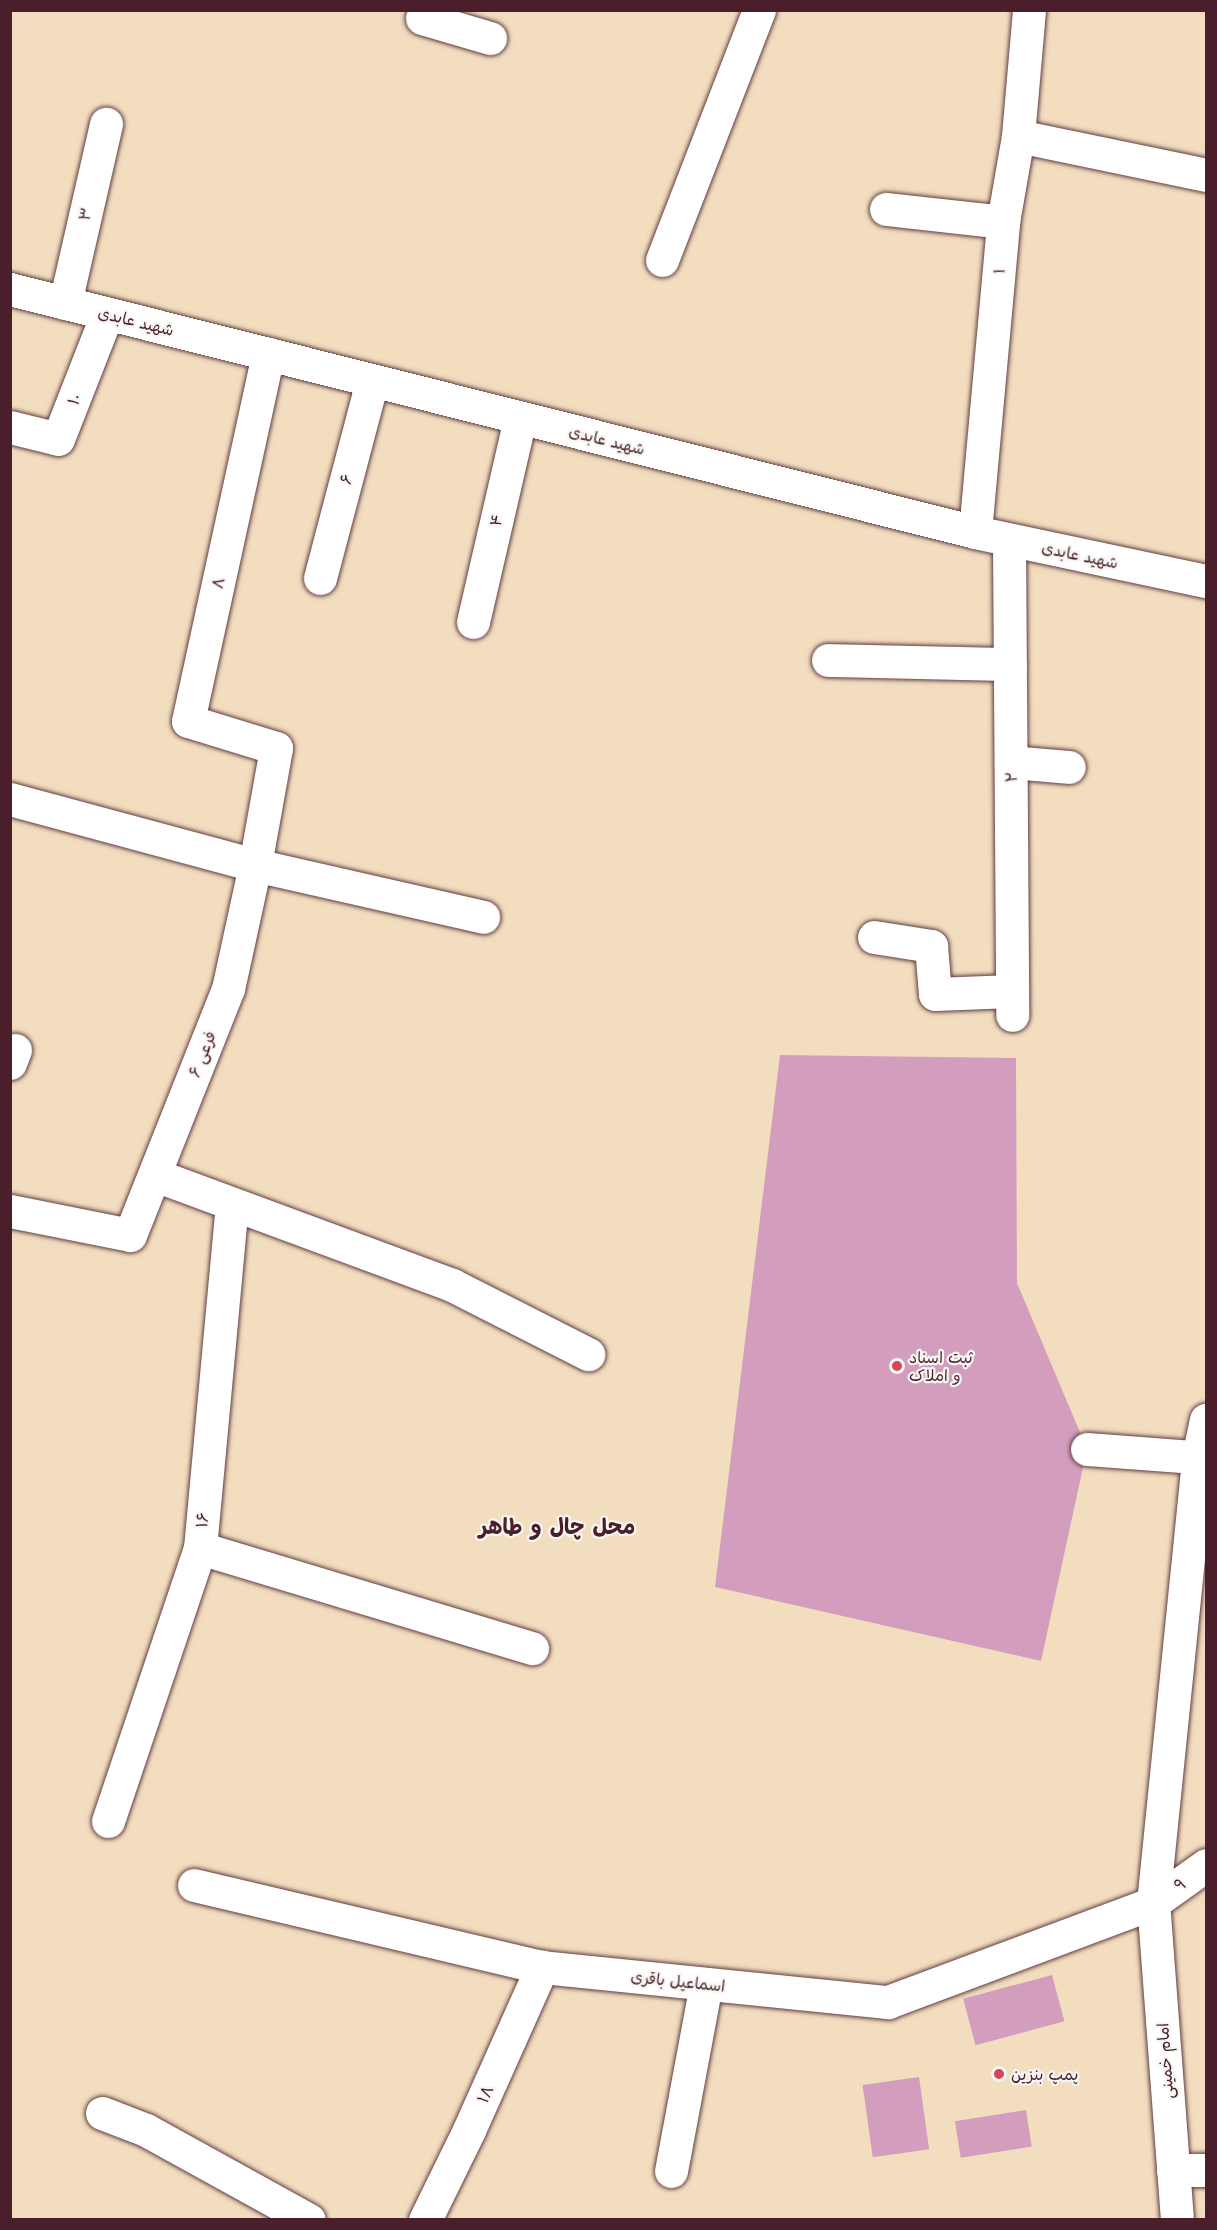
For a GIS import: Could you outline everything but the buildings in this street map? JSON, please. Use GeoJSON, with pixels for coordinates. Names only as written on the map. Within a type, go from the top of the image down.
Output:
{"type":"FeatureCollection","features":[{"type":"Feature","properties":{"kind":"street"},"geometry":{"type":"LineString","coordinates":[[662,260],[759,10]]}},
{"type":"Feature","properties":{"kind":"street","name":"۱"},"geometry":{"type":"LineString","coordinates":[[975,532],[1004,222],[1018,136],[1029,10]]}},
{"type":"Feature","properties":{"kind":"street"},"geometry":{"type":"LineString","coordinates":[[422,18],[458,19],[490,38]]}},
{"type":"Feature","properties":{"kind":"street","name":"۳"},"geometry":{"type":"LineString","coordinates":[[64,303],[106,124]]}},
{"type":"Feature","properties":{"kind":"street"},"geometry":{"type":"LineString","coordinates":[[1018,136],[1206,175]]}},
{"type":"Feature","properties":{"kind":"street"},"geometry":{"type":"LineString","coordinates":[[886,209],[1004,222]]}},
{"type":"Feature","properties":{"kind":"street","name":"شهید عابدی"},"geometry":{"type":"LineString","coordinates":[[10,289],[975,532],[1206,581]]}},
{"type":"Feature","properties":{"kind":"street","name":"۱۰"},"geometry":{"type":"LineString","coordinates":[[10,427],[58,439],[107,314]]}},
{"type":"Feature","properties":{"kind":"street","name":"۸"},"geometry":{"type":"LineString","coordinates":[[268,354],[188,721],[276,748]]}},
{"type":"Feature","properties":{"kind":"street","name":"۶"},"geometry":{"type":"LineString","coordinates":[[320,578],[372,381]]}},
{"type":"Feature","properties":{"kind":"street","name":"۴"},"geometry":{"type":"LineString","coordinates":[[473,622],[520,418]]}},
{"type":"Feature","properties":{"kind":"street","name":"۲"},"geometry":{"type":"LineString","coordinates":[[874,937],[931,946],[935,994],[1012,1003],[1009,540]]}},
{"type":"Feature","properties":{"kind":"street"},"geometry":{"type":"LineString","coordinates":[[828,660],[1010,664]]}},
{"type":"Feature","properties":{"kind":"street","name":"فرعی ۶"},"geometry":{"type":"LineString","coordinates":[[10,1211],[130,1235],[228,989],[255,866],[276,748]]}},
{"type":"Feature","properties":{"kind":"street"},"geometry":{"type":"LineString","coordinates":[[1011,762],[1069,766]]}},
{"type":"Feature","properties":{"kind":"street"},"geometry":{"type":"LineString","coordinates":[[10,799],[255,866],[483,917]]}},
{"type":"Feature","properties":{"kind":"street"},"geometry":{"type":"LineString","coordinates":[[155,1175],[232,1206],[452,1285],[588,1354]]}},
{"type":"Feature","properties":{"kind":"street","name":"۱۶"},"geometry":{"type":"LineString","coordinates":[[108,1821],[200,1548],[232,1206]]}},
{"type":"Feature","properties":{"kind":"street","name":"امام خمینی"},"geometry":{"type":"LineString","coordinates":[[1177,2220],[1153,1903],[1206,1420]]}},
{"type":"Feature","properties":{"kind":"street"},"geometry":{"type":"LineString","coordinates":[[1087,1449],[1202,1457]]}},
{"type":"Feature","properties":{"kind":"street"},"geometry":{"type":"LineString","coordinates":[[200,1548],[532,1648]]}},
{"type":"Feature","properties":{"kind":"street","name":"۹"},"geometry":{"type":"LineString","coordinates":[[1153,1903],[1206,1865]]}},
{"type":"Feature","properties":{"kind":"street","name":"اسماعیل باقری"},"geometry":{"type":"LineString","coordinates":[[194,1885],[542,1967],[888,2002],[1153,1903]]}},
{"type":"Feature","properties":{"kind":"street","name":"۱۸"},"geometry":{"type":"LineString","coordinates":[[425,2220],[469,2130],[542,1967]]}},
{"type":"Feature","properties":{"kind":"street"},"geometry":{"type":"LineString","coordinates":[[671,2171],[706,1984]]}},
{"type":"Feature","properties":{"kind":"street"},"geometry":{"type":"LineString","coordinates":[[102,2113],[146,2130],[309,2220]]}},
{"type":"Feature","properties":{"kind":"street"},"geometry":{"type":"LineString","coordinates":[[1173,2170],[1206,2170]]}},
{"type":"Feature","properties":{"kind":"place","name":"ثبت اسناد و املاک"},"geometry":{"type":"Point","coordinates":[897,1366]}},
{"type":"Feature","properties":{"kind":"place","name":"پمپ بنزین"},"geometry":{"type":"Point","coordinates":[999,2074]}},
{"type":"Feature","properties":{"kind":"district","name":"محل چال و طاهر"},"geometry":{"type":"Point","coordinates":[557,1526]}}]}
